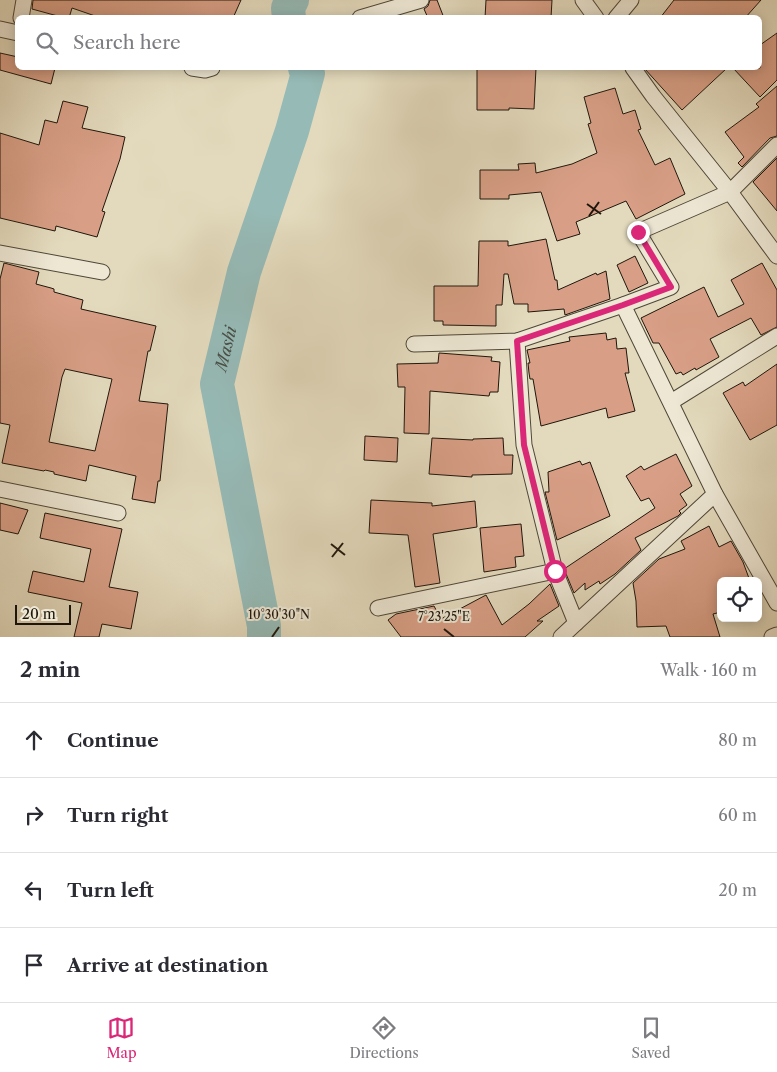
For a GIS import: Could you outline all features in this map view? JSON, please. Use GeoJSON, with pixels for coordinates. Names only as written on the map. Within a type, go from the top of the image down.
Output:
{"type":"FeatureCollection","features":[{"type":"Feature","properties":{"kind":"street"},"geometry":{"type":"LineString","coordinates":[[22,15],[24,0]]}},
{"type":"Feature","properties":{"kind":"street"},"geometry":{"type":"LineString","coordinates":[[370,15],[421,0]]}},
{"type":"Feature","properties":{"kind":"street"},"geometry":{"type":"LineString","coordinates":[[583,0],[594,15]]}},
{"type":"Feature","properties":{"kind":"street"},"geometry":{"type":"LineString","coordinates":[[618,15],[631,0]]}},
{"type":"Feature","properties":{"kind":"street"},"geometry":{"type":"LineString","coordinates":[[0,29],[15,32]]}},
{"type":"Feature","properties":{"kind":"street"},"geometry":{"type":"LineString","coordinates":[[634,70],[730,192],[777,256]]}},
{"type":"Feature","properties":{"kind":"street"},"geometry":{"type":"LineString","coordinates":[[414,344],[517,341],[671,287],[638,232],[730,192],[777,145]]}},
{"type":"Feature","properties":{"kind":"street"},"geometry":{"type":"LineString","coordinates":[[0,253],[102,272]]}},
{"type":"Feature","properties":{"kind":"street"},"geometry":{"type":"LineString","coordinates":[[623,305],[716,494],[777,602]]}},
{"type":"Feature","properties":{"kind":"street"},"geometry":{"type":"LineString","coordinates":[[671,402],[777,336]]}},
{"type":"Feature","properties":{"kind":"street"},"geometry":{"type":"LineString","coordinates":[[517,341],[524,445],[555,571],[576,623]]}},
{"type":"Feature","properties":{"kind":"street"},"geometry":{"type":"LineString","coordinates":[[0,489],[118,513]]}},
{"type":"Feature","properties":{"kind":"street"},"geometry":{"type":"LineString","coordinates":[[562,637],[716,494]]}},
{"type":"Feature","properties":{"kind":"street"},"geometry":{"type":"LineString","coordinates":[[378,608],[555,571]]}},
{"type":"Feature","properties":{"kind":"street"},"geometry":{"type":"LineString","coordinates":[[772,637],[777,635]]}},
{"type":"Feature","properties":{"kind":"building"},"geometry":{"type":"Polygon","coordinates":[[[33,0],[241,0],[234,15],[92,15],[72,8],[70,15],[54,15],[32,9],[33,0]]]}},
{"type":"Feature","properties":{"kind":"building"},"geometry":{"type":"Polygon","coordinates":[[[430,0],[437,0],[443,15],[427,15],[424,9],[428,6],[430,0]]]}},
{"type":"Feature","properties":{"kind":"building"},"geometry":{"type":"Polygon","coordinates":[[[486,0],[552,0],[551,15],[485,15],[486,0]]]}},
{"type":"Feature","properties":{"kind":"building"},"geometry":{"type":"Polygon","coordinates":[[[674,0],[761,0],[748,15],[662,15],[674,0]]]}},
{"type":"Feature","properties":{"kind":"building"},"geometry":{"type":"Polygon","coordinates":[[[777,33],[777,80],[760,97],[735,70],[762,70],[762,44],[777,33]]]}},
{"type":"Feature","properties":{"kind":"building"},"geometry":{"type":"Polygon","coordinates":[[[0,53],[15,56],[15,70],[54,70],[51,84],[0,70],[0,53]]]}},
{"type":"Feature","properties":{"kind":"building"},"geometry":{"type":"Polygon","coordinates":[[[477,70],[536,70],[534,109],[477,110],[477,70]]]}},
{"type":"Feature","properties":{"kind":"building"},"geometry":{"type":"Polygon","coordinates":[[[646,70],[725,70],[682,110],[646,70]]]}},
{"type":"Feature","properties":{"kind":"building"},"geometry":{"type":"Polygon","coordinates":[[[777,86],[777,136],[770,138],[742,167],[738,163],[744,157],[725,132],[759,107],[756,104],[777,86]]]}},
{"type":"Feature","properties":{"kind":"building"},"geometry":{"type":"Polygon","coordinates":[[[615,88],[623,114],[635,110],[641,129],[638,130],[655,165],[670,158],[685,194],[636,219],[626,201],[576,222],[580,234],[557,241],[541,192],[509,195],[509,199],[480,199],[480,170],[519,170],[518,164],[535,163],[536,173],[572,164],[597,153],[588,124],[591,123],[584,97],[615,88]]]}},
{"type":"Feature","properties":{"kind":"building"},"geometry":{"type":"Polygon","coordinates":[[[63,101],[88,107],[82,128],[125,137],[120,159],[102,211],[105,212],[97,237],[56,226],[55,231],[0,218],[0,133],[39,145],[45,120],[57,123],[63,101]]]}},
{"type":"Feature","properties":{"kind":"building"},"geometry":{"type":"Polygon","coordinates":[[[777,158],[777,211],[753,182],[777,158]]]}},
{"type":"Feature","properties":{"kind":"building"},"geometry":{"type":"Polygon","coordinates":[[[546,239],[558,290],[596,273],[597,275],[606,271],[610,299],[565,315],[564,309],[528,312],[528,304],[514,304],[508,274],[504,274],[502,305],[496,305],[496,326],[443,325],[443,321],[434,321],[434,286],[478,286],[479,241],[508,241],[508,246],[546,239]]]}},
{"type":"Feature","properties":{"kind":"building"},"geometry":{"type":"Polygon","coordinates":[[[635,256],[648,283],[629,292],[617,265],[635,256]]]}},
{"type":"Feature","properties":{"kind":"building"},"geometry":{"type":"Polygon","coordinates":[[[4,263],[39,272],[36,284],[54,289],[54,292],[83,300],[81,309],[156,326],[150,351],[148,351],[139,401],[168,404],[160,481],[158,481],[155,503],[132,499],[136,476],[89,465],[86,481],[54,474],[54,472],[45,470],[2,463],[10,425],[0,423],[0,279],[4,263]],[[65,369],[49,442],[95,451],[112,379],[65,369]]]}},
{"type":"Feature","properties":{"kind":"building"},"geometry":{"type":"Polygon","coordinates":[[[762,263],[777,290],[777,327],[761,335],[751,318],[710,339],[719,357],[696,370],[695,368],[683,375],[681,372],[676,374],[659,343],[653,343],[641,318],[704,287],[718,317],[744,304],[731,280],[762,263]]]}},
{"type":"Feature","properties":{"kind":"building"},"geometry":{"type":"Polygon","coordinates":[[[606,333],[607,340],[616,338],[617,349],[626,348],[629,373],[625,373],[635,411],[608,418],[606,408],[541,426],[533,379],[530,379],[528,363],[530,363],[527,350],[570,341],[569,337],[606,333]]]}},
{"type":"Feature","properties":{"kind":"building"},"geometry":{"type":"Polygon","coordinates":[[[439,353],[492,357],[491,361],[500,362],[498,392],[490,392],[489,396],[430,391],[429,434],[404,433],[405,387],[398,387],[397,364],[438,363],[439,353]]]}},
{"type":"Feature","properties":{"kind":"building"},"geometry":{"type":"Polygon","coordinates":[[[777,364],[777,425],[750,440],[723,393],[743,382],[745,386],[777,364]]]}},
{"type":"Feature","properties":{"kind":"building"},"geometry":{"type":"Polygon","coordinates":[[[365,436],[398,438],[397,462],[364,460],[365,436]]]}},
{"type":"Feature","properties":{"kind":"building"},"geometry":{"type":"Polygon","coordinates":[[[432,438],[473,440],[503,438],[504,455],[513,455],[512,474],[472,475],[472,477],[429,474],[432,438]]]}},
{"type":"Feature","properties":{"kind":"building"},"geometry":{"type":"Polygon","coordinates":[[[676,454],[692,486],[680,494],[687,505],[679,511],[681,513],[678,516],[635,538],[641,550],[615,574],[600,584],[599,581],[585,590],[585,583],[574,593],[564,569],[655,508],[649,498],[641,501],[626,476],[641,466],[644,470],[676,454]]]}},
{"type":"Feature","properties":{"kind":"building"},"geometry":{"type":"Polygon","coordinates":[[[580,461],[582,465],[590,462],[610,516],[557,540],[545,492],[549,492],[548,472],[580,461]]]}},
{"type":"Feature","properties":{"kind":"building"},"geometry":{"type":"Polygon","coordinates":[[[371,500],[432,503],[432,506],[475,501],[477,527],[433,534],[440,583],[415,587],[408,535],[369,533],[371,500]]]}},
{"type":"Feature","properties":{"kind":"building"},"geometry":{"type":"Polygon","coordinates":[[[0,503],[28,510],[18,534],[0,530],[0,503]]]}},
{"type":"Feature","properties":{"kind":"building"},"geometry":{"type":"Polygon","coordinates":[[[45,513],[122,529],[109,587],[138,592],[131,629],[102,624],[99,637],[74,637],[82,603],[28,592],[33,571],[84,582],[91,549],[40,538],[45,513]]]}},
{"type":"Feature","properties":{"kind":"building"},"geometry":{"type":"Polygon","coordinates":[[[521,524],[524,556],[515,557],[516,567],[484,572],[480,528],[521,524]]]}},
{"type":"Feature","properties":{"kind":"building"},"geometry":{"type":"Polygon","coordinates":[[[709,526],[719,547],[731,541],[743,562],[749,577],[717,577],[717,613],[713,614],[720,637],[670,637],[666,626],[637,627],[633,583],[659,559],[685,549],[681,541],[709,526]]]}},
{"type":"Feature","properties":{"kind":"building"},"geometry":{"type":"Polygon","coordinates":[[[550,584],[559,606],[537,621],[543,621],[525,637],[401,637],[388,620],[396,614],[434,606],[441,619],[486,595],[502,625],[529,604],[550,584]]]}},
{"type":"Feature","properties":{"kind":"waterway","name":"Mashi"},"geometry":{"type":"LineString","coordinates":[[289,15],[288,8],[292,0]]}},
{"type":"Feature","properties":{"kind":"waterway","name":"Mashi"},"geometry":{"type":"LineString","coordinates":[[264,637],[264,626],[217,384],[244,272],[292,131],[308,73],[306,70]]}},
{"type":"Feature","properties":{"kind":"route"},"geometry":{"type":"LineString","coordinates":[[555,571],[524,445],[517,341],[671,287],[638,232]]}}]}
